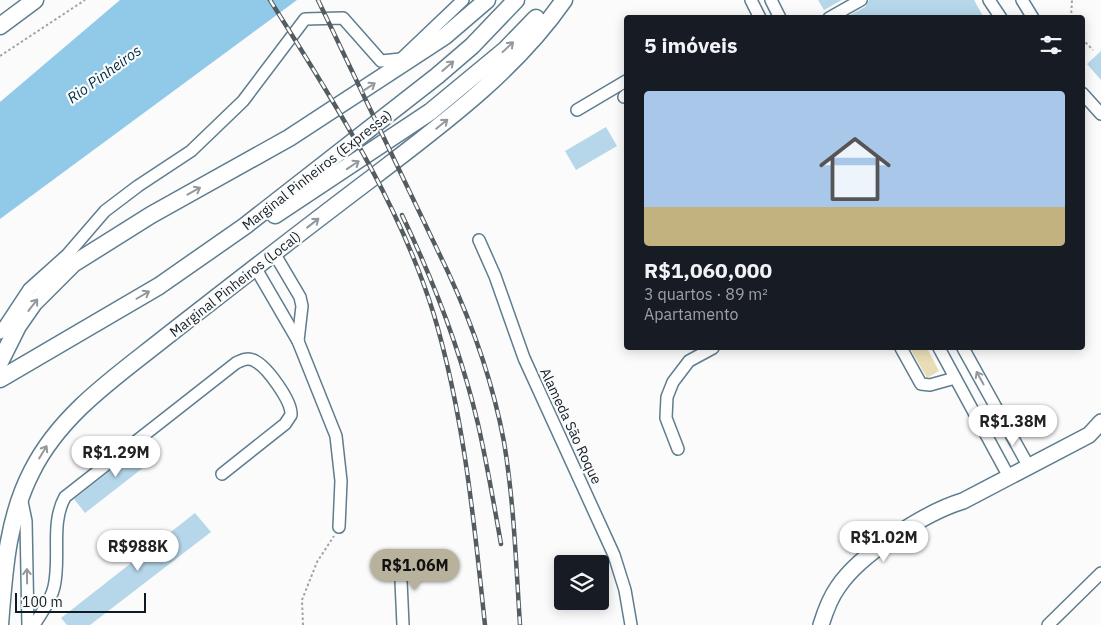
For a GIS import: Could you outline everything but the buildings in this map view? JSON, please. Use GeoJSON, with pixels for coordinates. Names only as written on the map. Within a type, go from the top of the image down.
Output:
{"type":"FeatureCollection","features":[{"type":"Feature","properties":{"kind":"highway"},"geometry":{"type":"LineString","coordinates":[[0,26],[35,0]]}},
{"type":"Feature","properties":{"kind":"highway"},"geometry":{"type":"LineString","coordinates":[[0,362],[18,326],[34,304],[73,264],[151,215],[289,138],[445,36],[488,0]]}},
{"type":"Feature","properties":{"kind":"highway","name":"Marginal Pinheiros (Expressa)"},"geometry":{"type":"LineString","coordinates":[[0,379],[159,286],[245,226],[437,76],[472,46],[516,0]]}},
{"type":"Feature","properties":{"kind":"highway"},"geometry":{"type":"LineString","coordinates":[[245,226],[266,220],[289,207],[430,112],[505,50],[523,33],[551,0]]}},
{"type":"Feature","properties":{"kind":"highway","name":"Marginal Pinheiros (Local)"},"geometry":{"type":"LineString","coordinates":[[0,625],[6,558],[21,495],[46,446],[64,424],[92,397],[444,122],[490,82],[526,47],[564,0]]}},
{"type":"Feature","properties":{"kind":"main road"},"geometry":{"type":"LineString","coordinates":[[821,625],[826,607],[838,586],[852,571],[894,536],[948,506],[959,493],[1007,473],[1083,426],[1100,423]]}},
{"type":"Feature","properties":{"kind":"street"},"geometry":{"type":"LineString","coordinates":[[0,332],[28,289],[67,255],[104,211],[191,151],[243,101],[305,19],[343,18],[381,61],[401,60],[462,0]]}},
{"type":"Feature","properties":{"kind":"street"},"geometry":{"type":"LineString","coordinates":[[751,0],[758,15]]}},
{"type":"Feature","properties":{"kind":"street"},"geometry":{"type":"LineString","coordinates":[[770,0],[778,15]]}},
{"type":"Feature","properties":{"kind":"street"},"geometry":{"type":"LineString","coordinates":[[823,15],[848,0]]}},
{"type":"Feature","properties":{"kind":"street"},"geometry":{"type":"LineString","coordinates":[[834,15],[861,0]]}},
{"type":"Feature","properties":{"kind":"street"},"geometry":{"type":"LineString","coordinates":[[989,0],[999,15]]}},
{"type":"Feature","properties":{"kind":"street"},"geometry":{"type":"LineString","coordinates":[[1024,2],[1031,15]]}},
{"type":"Feature","properties":{"kind":"street"},"geometry":{"type":"LineString","coordinates":[[577,110],[624,82]]}},
{"type":"Feature","properties":{"kind":"street"},"geometry":{"type":"LineString","coordinates":[[1085,95],[1101,114]]}},
{"type":"Feature","properties":{"kind":"street","name":"Alameda São Roque"},"geometry":{"type":"LineString","coordinates":[[479,240],[495,276],[524,358],[614,555],[625,590],[631,625]]}},
{"type":"Feature","properties":{"kind":"street"},"geometry":{"type":"LineString","coordinates":[[274,253],[300,297],[302,306],[298,342]]}},
{"type":"Feature","properties":{"kind":"street"},"geometry":{"type":"LineString","coordinates":[[256,267],[298,342],[336,436],[341,481],[339,527]]}},
{"type":"Feature","properties":{"kind":"street"},"geometry":{"type":"LineString","coordinates":[[678,449],[666,418],[667,397],[673,382],[688,361],[709,350]]}},
{"type":"Feature","properties":{"kind":"street"},"geometry":{"type":"LineString","coordinates":[[902,350],[921,384],[930,385],[955,378]]}},
{"type":"Feature","properties":{"kind":"street"},"geometry":{"type":"LineString","coordinates":[[940,350],[1007,473]]}},
{"type":"Feature","properties":{"kind":"street"},"geometry":{"type":"LineString","coordinates":[[964,350],[1026,462]]}},
{"type":"Feature","properties":{"kind":"street"},"geometry":{"type":"LineString","coordinates":[[34,625],[50,600],[55,578],[58,515],[65,497],[236,364],[247,359],[254,360],[282,391],[289,402],[291,415],[285,424],[222,474]]}},
{"type":"Feature","properties":{"kind":"street"},"geometry":{"type":"LineString","coordinates":[[21,495],[26,521],[28,625]]}},
{"type":"Feature","properties":{"kind":"street"},"geometry":{"type":"LineString","coordinates":[[400,559],[403,625]]}},
{"type":"Feature","properties":{"kind":"street"},"geometry":{"type":"LineString","coordinates":[[1048,625],[1101,573]]}},
{"type":"Feature","properties":{"kind":"street"},"geometry":{"type":"LineString","coordinates":[[27,596],[50,600]]}},
{"type":"Feature","properties":{"kind":"path"},"geometry":{"type":"LineString","coordinates":[[0,56],[85,0]]}},
{"type":"Feature","properties":{"kind":"path"},"geometry":{"type":"LineString","coordinates":[[1070,15],[1072,0]]}},
{"type":"Feature","properties":{"kind":"path"},"geometry":{"type":"LineString","coordinates":[[1085,42],[1093,50]]}},
{"type":"Feature","properties":{"kind":"path"},"geometry":{"type":"LineString","coordinates":[[303,625],[302,600],[317,562],[339,527]]}},
{"type":"Feature","properties":{"kind":"shaded area"},"geometry":{"type":"Polygon","coordinates":[[[911,350],[928,350],[939,371],[927,378],[911,350]]]}},
{"type":"Feature","properties":{"kind":"water","name":"Rio Pinheiros"},"geometry":{"type":"Polygon","coordinates":[[[120,0],[297,0],[0,219],[0,102],[120,0]]]}},
{"type":"Feature","properties":{"kind":"railway"},"geometry":{"type":"LineString","coordinates":[[270,0],[340,114],[383,192],[402,232],[434,315],[453,391],[467,469],[485,625]]}},
{"type":"Feature","properties":{"kind":"railway"},"geometry":{"type":"LineString","coordinates":[[318,0],[448,272],[466,313],[481,355],[494,398],[504,442],[510,487],[520,625]]}},
{"type":"Feature","properties":{"kind":"railway"},"geometry":{"type":"LineString","coordinates":[[402,215],[436,292],[463,370],[481,439],[501,544]]}}]}
